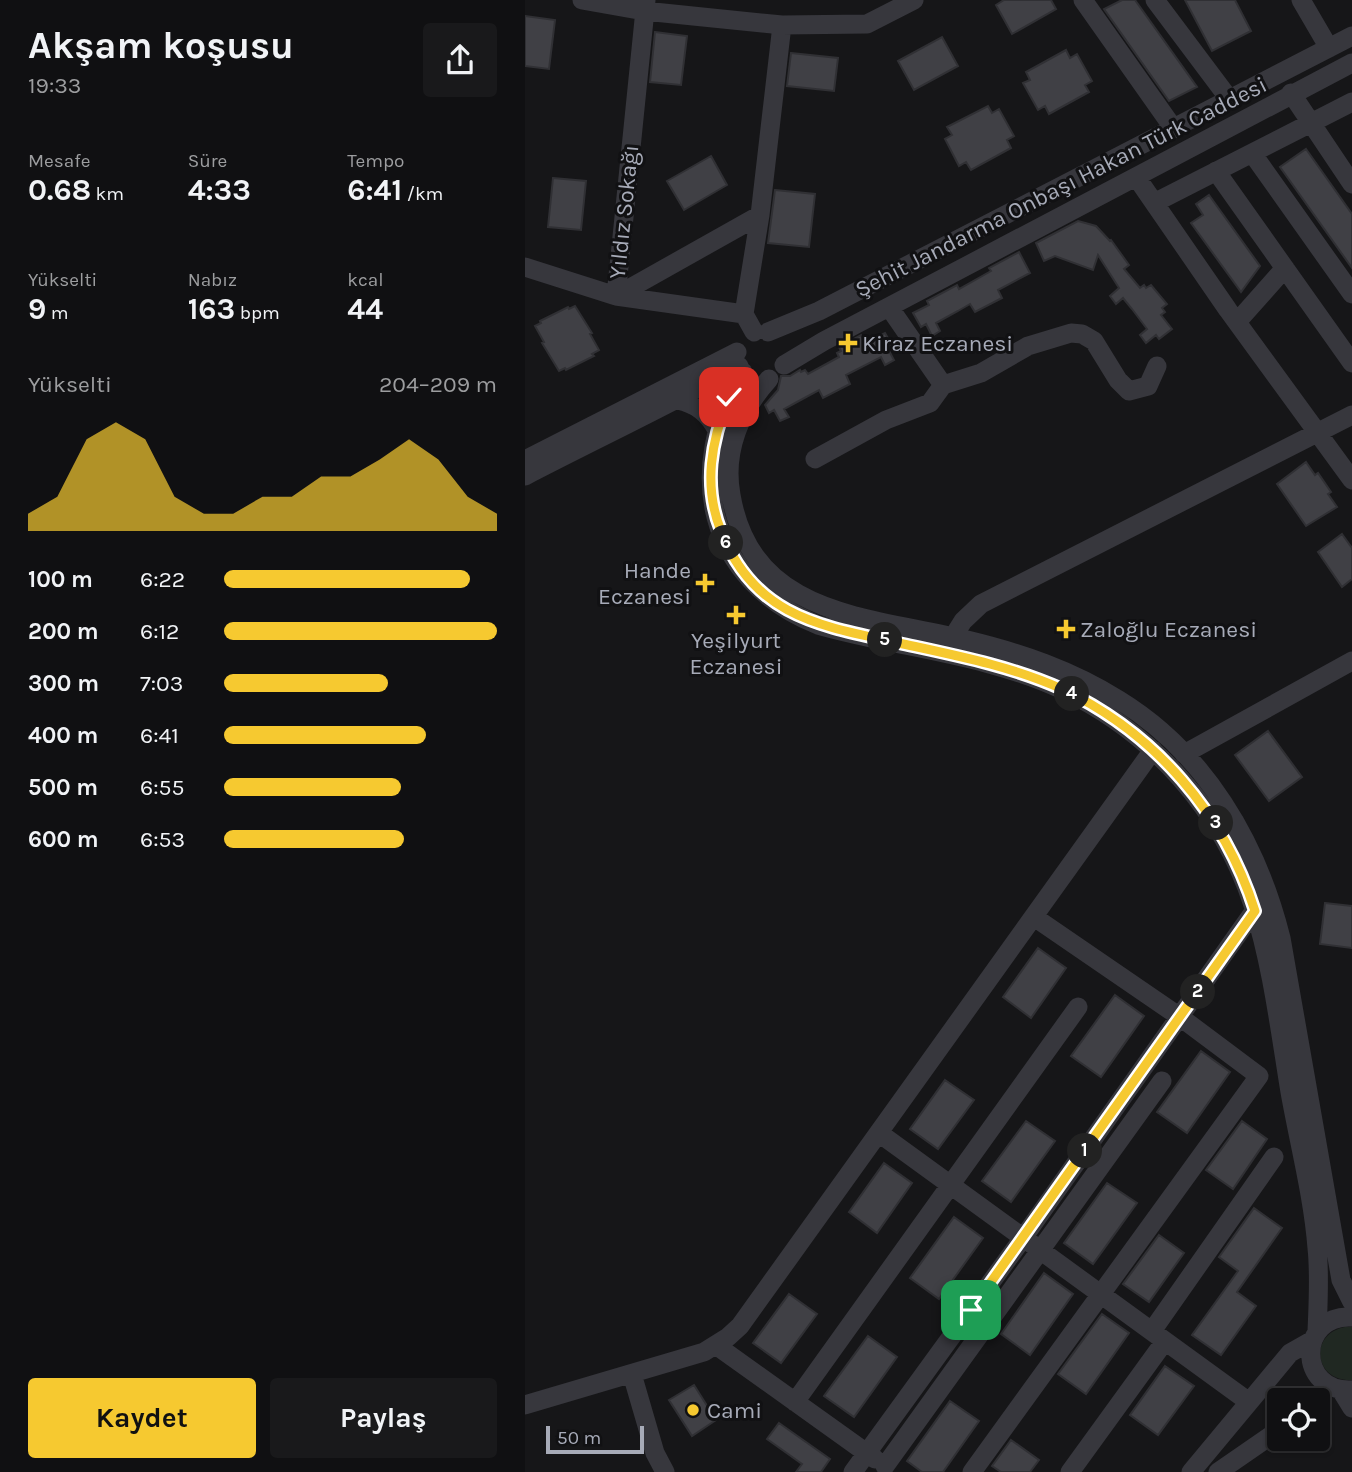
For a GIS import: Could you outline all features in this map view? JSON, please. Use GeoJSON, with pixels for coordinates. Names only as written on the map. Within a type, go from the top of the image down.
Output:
{"type":"FeatureCollection","features":[{"type":"Feature","properties":{"kind":"street"},"geometry":{"type":"LineString","coordinates":[[582,0],[645,5],[782,24],[867,24],[914,0]]}},
{"type":"Feature","properties":{"kind":"street"},"geometry":{"type":"LineString","coordinates":[[1083,0],[1174,128]]}},
{"type":"Feature","properties":{"kind":"street"},"geometry":{"type":"LineString","coordinates":[[1155,0],[1230,100]]}},
{"type":"Feature","properties":{"kind":"street"},"geometry":{"type":"LineString","coordinates":[[1301,0],[1329,48]]}},
{"type":"Feature","properties":{"kind":"street","name":"Yıldız Sokağı"},"geometry":{"type":"LineString","coordinates":[[645,5],[616,296],[744,314]]}},
{"type":"Feature","properties":{"kind":"street"},"geometry":{"type":"LineString","coordinates":[[761,332],[744,314],[760,215],[782,24]]}},
{"type":"Feature","properties":{"kind":"street","name":"Şehit Jandarma Onbaşı Hakan Türk Caddesi"},"geometry":{"type":"LineString","coordinates":[[761,332],[819,312],[1352,36]]}},
{"type":"Feature","properties":{"kind":"street","name":"Şehit Jandarma Onbaşı Hakan Türk Caddesi"},"geometry":{"type":"LineString","coordinates":[[784,365],[824,341],[1352,63]]}},
{"type":"Feature","properties":{"kind":"street"},"geometry":{"type":"LineString","coordinates":[[1291,93],[1352,184]]}},
{"type":"Feature","properties":{"kind":"street"},"geometry":{"type":"LineString","coordinates":[[1154,203],[1352,102]]}},
{"type":"Feature","properties":{"kind":"street"},"geometry":{"type":"LineString","coordinates":[[1252,153],[1352,294]]}},
{"type":"Feature","properties":{"kind":"street"},"geometry":{"type":"LineString","coordinates":[[1216,171],[1352,363]]}},
{"type":"Feature","properties":{"kind":"street"},"geometry":{"type":"LineString","coordinates":[[1137,178],[1352,480]]}},
{"type":"Feature","properties":{"kind":"street"},"geometry":{"type":"LineString","coordinates":[[525,267],[616,296],[760,215]]}},
{"type":"Feature","properties":{"kind":"street"},"geometry":{"type":"LineString","coordinates":[[1237,322],[1285,268]]}},
{"type":"Feature","properties":{"kind":"street"},"geometry":{"type":"LineString","coordinates":[[889,307],[943,385]]}},
{"type":"Feature","properties":{"kind":"street"},"geometry":{"type":"LineString","coordinates":[[1352,1301],[1341,1280],[1297,1023],[1274,910],[1258,864],[1237,822],[1217,792],[1184,754],[1137,713],[1078,677],[1031,657],[847,614],[813,603],[786,588],[755,556],[744,539],[729,488],[729,459],[734,437],[743,414],[769,379],[784,365],[784,345],[775,334],[761,332],[743,340],[740,363],[712,449],[710,475],[719,527],[729,551],[745,574],[777,603],[804,620],[1013,670],[1039,679],[1099,710],[1153,750],[1189,786],[1213,819],[1233,854],[1255,911],[1314,1222],[1319,1268],[1315,1336],[1310,1347],[1311,1364],[1319,1378],[1352,1408]]}},
{"type":"Feature","properties":{"kind":"street"},"geometry":{"type":"LineString","coordinates":[[815,459],[886,420],[930,403],[943,385],[981,373],[1028,346],[1070,332],[1094,341],[1118,380],[1129,391],[1148,386],[1157,366]]}},
{"type":"Feature","properties":{"kind":"street"},"geometry":{"type":"LineString","coordinates":[[740,363],[755,379],[769,379]]}},
{"type":"Feature","properties":{"kind":"street"},"geometry":{"type":"LineString","coordinates":[[525,476],[610,431],[678,400],[740,363]]}},
{"type":"Feature","properties":{"kind":"street"},"geometry":{"type":"LineString","coordinates":[[525,460],[740,363]]}},
{"type":"Feature","properties":{"kind":"street"},"geometry":{"type":"LineString","coordinates":[[678,400],[699,408],[710,418],[717,430]]}},
{"type":"Feature","properties":{"kind":"street"},"geometry":{"type":"LineString","coordinates":[[953,637],[968,614],[981,604],[1352,415]]}},
{"type":"Feature","properties":{"kind":"street"},"geometry":{"type":"LineString","coordinates":[[1184,754],[1352,661]]}},
{"type":"Feature","properties":{"kind":"street"},"geometry":{"type":"LineString","coordinates":[[525,1405],[704,1352],[717,1346],[740,1326],[1153,750]]}},
{"type":"Feature","properties":{"kind":"street"},"geometry":{"type":"LineString","coordinates":[[853,1472],[1255,911]]}},
{"type":"Feature","properties":{"kind":"street"},"geometry":{"type":"LineString","coordinates":[[972,1472],[1259,1076],[1180,1017],[1034,917]]}},
{"type":"Feature","properties":{"kind":"street"},"geometry":{"type":"LineString","coordinates":[[795,1402],[1077,1007]]}},
{"type":"Feature","properties":{"kind":"street"},"geometry":{"type":"LineString","coordinates":[[717,1346],[889,1469],[1040,1250],[1162,1081]]}},
{"type":"Feature","properties":{"kind":"street"},"geometry":{"type":"LineString","coordinates":[[879,1133],[1249,1402]]}},
{"type":"Feature","properties":{"kind":"street"},"geometry":{"type":"LineString","coordinates":[[1070,1472],[1273,1157]]}},
{"type":"Feature","properties":{"kind":"street"},"geometry":{"type":"LineString","coordinates":[[1191,1472],[1290,1353],[1315,1336],[1329,1321],[1352,1317]]}},
{"type":"Feature","properties":{"kind":"street"},"geometry":{"type":"LineString","coordinates":[[632,1374],[655,1454],[665,1472]]}},
{"type":"Feature","properties":{"kind":"street"},"geometry":{"type":"LineString","coordinates":[[1218,1472],[1267,1438]]}},
{"type":"Feature","properties":{"kind":"shaded area"},"geometry":{"type":"Polygon","coordinates":[[[1352,1327],[1352,1380],[1339,1379],[1330,1374],[1320,1357],[1325,1339],[1333,1331],[1352,1327]]]}},
{"type":"Feature","properties":{"kind":"building"},"geometry":{"type":"Polygon","coordinates":[[[1004,0],[1051,0],[1056,9],[1012,34],[996,5],[1004,0]]]}},
{"type":"Feature","properties":{"kind":"building"},"geometry":{"type":"Polygon","coordinates":[[[1122,0],[1135,0],[1197,87],[1169,101],[1104,9],[1122,0]]]}},
{"type":"Feature","properties":{"kind":"building"},"geometry":{"type":"Polygon","coordinates":[[[1185,0],[1235,0],[1251,31],[1212,51],[1185,0]]]}},
{"type":"Feature","properties":{"kind":"building"},"geometry":{"type":"Polygon","coordinates":[[[525,16],[555,20],[549,69],[525,66],[525,16]]]}},
{"type":"Feature","properties":{"kind":"building"},"geometry":{"type":"Polygon","coordinates":[[[655,32],[687,36],[681,85],[650,82],[655,32]]]}},
{"type":"Feature","properties":{"kind":"building"},"geometry":{"type":"Polygon","coordinates":[[[942,37],[958,66],[914,90],[898,61],[942,37]]]}},
{"type":"Feature","properties":{"kind":"building"},"geometry":{"type":"Polygon","coordinates":[[[1066,50],[1070,58],[1077,54],[1092,81],[1085,85],[1089,92],[1049,114],[1045,106],[1038,110],[1023,83],[1030,80],[1026,72],[1066,50]]]}},
{"type":"Feature","properties":{"kind":"building"},"geometry":{"type":"Polygon","coordinates":[[[791,53],[838,58],[834,91],[787,86],[791,53]]]}},
{"type":"Feature","properties":{"kind":"building"},"geometry":{"type":"Polygon","coordinates":[[[988,106],[992,113],[999,109],[1014,136],[1007,140],[1011,148],[971,170],[966,162],[959,166],[945,139],[952,135],[947,127],[988,106]]]}},
{"type":"Feature","properties":{"kind":"building"},"geometry":{"type":"Polygon","coordinates":[[[1306,149],[1352,214],[1352,268],[1280,167],[1306,149]]]}},
{"type":"Feature","properties":{"kind":"building"},"geometry":{"type":"Polygon","coordinates":[[[711,156],[727,185],[684,210],[667,181],[711,156]]]}},
{"type":"Feature","properties":{"kind":"building"},"geometry":{"type":"Polygon","coordinates":[[[553,178],[586,181],[581,230],[548,227],[553,178]]]}},
{"type":"Feature","properties":{"kind":"building"},"geometry":{"type":"Polygon","coordinates":[[[775,190],[815,194],[809,247],[768,243],[775,190]]]}},
{"type":"Feature","properties":{"kind":"building"},"geometry":{"type":"Polygon","coordinates":[[[1209,195],[1260,266],[1241,292],[1191,223],[1203,215],[1196,204],[1209,195]]]}},
{"type":"Feature","properties":{"kind":"building"},"geometry":{"type":"Polygon","coordinates":[[[1078,221],[1096,226],[1111,240],[1129,265],[1124,269],[1140,288],[1151,285],[1167,304],[1162,308],[1165,312],[1161,315],[1172,329],[1159,339],[1156,335],[1146,343],[1140,335],[1147,329],[1132,309],[1123,298],[1116,304],[1110,296],[1119,288],[1098,255],[1093,270],[1055,256],[1044,261],[1036,243],[1078,221]]]}},
{"type":"Feature","properties":{"kind":"building"},"geometry":{"type":"Polygon","coordinates":[[[1019,252],[1030,273],[998,290],[1002,298],[975,312],[970,304],[936,323],[940,331],[932,336],[926,324],[921,327],[913,313],[929,305],[927,301],[957,285],[959,289],[991,271],[989,268],[1019,252]]]}},
{"type":"Feature","properties":{"kind":"building"},"geometry":{"type":"Polygon","coordinates":[[[575,306],[599,350],[592,354],[594,356],[559,371],[535,326],[568,307],[569,309],[575,306]]]}},
{"type":"Feature","properties":{"kind":"building"},"geometry":{"type":"Polygon","coordinates":[[[885,333],[893,347],[888,349],[894,360],[885,365],[881,357],[846,375],[850,384],[823,398],[819,390],[784,409],[789,417],[780,421],[774,410],[769,413],[765,405],[778,390],[781,376],[790,376],[800,370],[805,370],[808,374],[839,357],[839,347],[861,335],[869,341],[885,333]]]}},
{"type":"Feature","properties":{"kind":"building"},"geometry":{"type":"Polygon","coordinates":[[[1306,462],[1315,475],[1318,473],[1337,507],[1306,526],[1277,484],[1306,462]]]}},
{"type":"Feature","properties":{"kind":"building"},"geometry":{"type":"Polygon","coordinates":[[[1342,534],[1352,548],[1352,579],[1342,587],[1318,552],[1342,534]]]}},
{"type":"Feature","properties":{"kind":"building"},"geometry":{"type":"Polygon","coordinates":[[[1268,731],[1302,777],[1269,801],[1235,755],[1268,731]]]}},
{"type":"Feature","properties":{"kind":"building"},"geometry":{"type":"Polygon","coordinates":[[[1325,903],[1352,906],[1352,948],[1320,944],[1325,903]]]}},
{"type":"Feature","properties":{"kind":"building"},"geometry":{"type":"Polygon","coordinates":[[[1038,948],[1066,968],[1031,1018],[1003,997],[1038,948]]]}},
{"type":"Feature","properties":{"kind":"building"},"geometry":{"type":"Polygon","coordinates":[[[1115,995],[1144,1016],[1101,1077],[1071,1056],[1115,995]]]}},
{"type":"Feature","properties":{"kind":"building"},"geometry":{"type":"Polygon","coordinates":[[[1201,1051],[1230,1072],[1187,1133],[1157,1112],[1201,1051]]]}},
{"type":"Feature","properties":{"kind":"building"},"geometry":{"type":"Polygon","coordinates":[[[945,1080],[974,1100],[938,1149],[910,1129],[945,1080]]]}},
{"type":"Feature","properties":{"kind":"building"},"geometry":{"type":"Polygon","coordinates":[[[1026,1121],[1055,1141],[1011,1202],[982,1181],[1026,1121]]]}},
{"type":"Feature","properties":{"kind":"building"},"geometry":{"type":"Polygon","coordinates":[[[1242,1121],[1267,1139],[1233,1189],[1206,1170],[1242,1121]]]}},
{"type":"Feature","properties":{"kind":"building"},"geometry":{"type":"Polygon","coordinates":[[[884,1163],[912,1183],[877,1233],[849,1212],[884,1163]]]}},
{"type":"Feature","properties":{"kind":"building"},"geometry":{"type":"Polygon","coordinates":[[[1107,1183],[1137,1203],[1093,1264],[1064,1243],[1107,1183]]]}},
{"type":"Feature","properties":{"kind":"building"},"geometry":{"type":"Polygon","coordinates":[[[1254,1208],[1282,1228],[1237,1292],[1256,1306],[1221,1355],[1192,1335],[1238,1271],[1219,1257],[1254,1208]]]}},
{"type":"Feature","properties":{"kind":"building"},"geometry":{"type":"Polygon","coordinates":[[[954,1217],[983,1238],[939,1299],[910,1278],[954,1217]]]}},
{"type":"Feature","properties":{"kind":"building"},"geometry":{"type":"Polygon","coordinates":[[[1159,1235],[1184,1253],[1149,1302],[1123,1284],[1159,1235]]]}},
{"type":"Feature","properties":{"kind":"building"},"geometry":{"type":"Polygon","coordinates":[[[1044,1273],[1073,1294],[1030,1355],[1001,1334],[1044,1273]]]}},
{"type":"Feature","properties":{"kind":"building"},"geometry":{"type":"Polygon","coordinates":[[[789,1294],[817,1314],[781,1363],[753,1343],[789,1294]]]}},
{"type":"Feature","properties":{"kind":"building"},"geometry":{"type":"Polygon","coordinates":[[[1102,1314],[1129,1333],[1086,1394],[1058,1374],[1102,1314]]]}},
{"type":"Feature","properties":{"kind":"building"},"geometry":{"type":"Polygon","coordinates":[[[868,1336],[897,1357],[854,1417],[824,1396],[868,1336]]]}},
{"type":"Feature","properties":{"kind":"building"},"geometry":{"type":"Polygon","coordinates":[[[1165,1366],[1194,1386],[1158,1435],[1130,1415],[1165,1366]]]}},
{"type":"Feature","properties":{"kind":"building","name":"Cami"},"geometry":{"type":"Polygon","coordinates":[[[694,1385],[716,1420],[692,1436],[669,1400],[694,1385]]]}},
{"type":"Feature","properties":{"kind":"building"},"geometry":{"type":"Polygon","coordinates":[[[950,1401],[979,1421],[943,1472],[922,1472],[907,1461],[950,1401]]]}},
{"type":"Feature","properties":{"kind":"building"},"geometry":{"type":"Polygon","coordinates":[[[779,1423],[830,1459],[821,1472],[796,1472],[802,1464],[767,1439],[779,1423]]]}},
{"type":"Feature","properties":{"kind":"building"},"geometry":{"type":"Polygon","coordinates":[[[1011,1440],[1039,1460],[1030,1472],[1001,1472],[992,1466],[1011,1440]]]}},
{"type":"Feature","properties":{"kind":"place","name":"Kiraz Eczanesi"},"geometry":{"type":"Point","coordinates":[848,343]}},
{"type":"Feature","properties":{"kind":"place","name":"Hande Eczanesi"},"geometry":{"type":"Point","coordinates":[705,583]}},
{"type":"Feature","properties":{"kind":"place","name":"Yeşilyurt Eczanesi"},"geometry":{"type":"Point","coordinates":[736,615]}},
{"type":"Feature","properties":{"kind":"place","name":"Zaloğlu Eczanesi"},"geometry":{"type":"Point","coordinates":[1066,629]}},
{"type":"Feature","properties":{"kind":"place","name":"Cami"},"geometry":{"type":"Point","coordinates":[693,1410]}},
{"type":"Feature","properties":{"kind":"route"},"geometry":{"type":"LineString","coordinates":[[729,397],[712,449],[710,475],[713,501],[719,527],[729,551],[754,584],[804,620],[832,629],[1013,670],[1064,690],[1116,721],[1160,756],[1201,802],[1233,854],[1255,911],[971,1310]]}}]}
